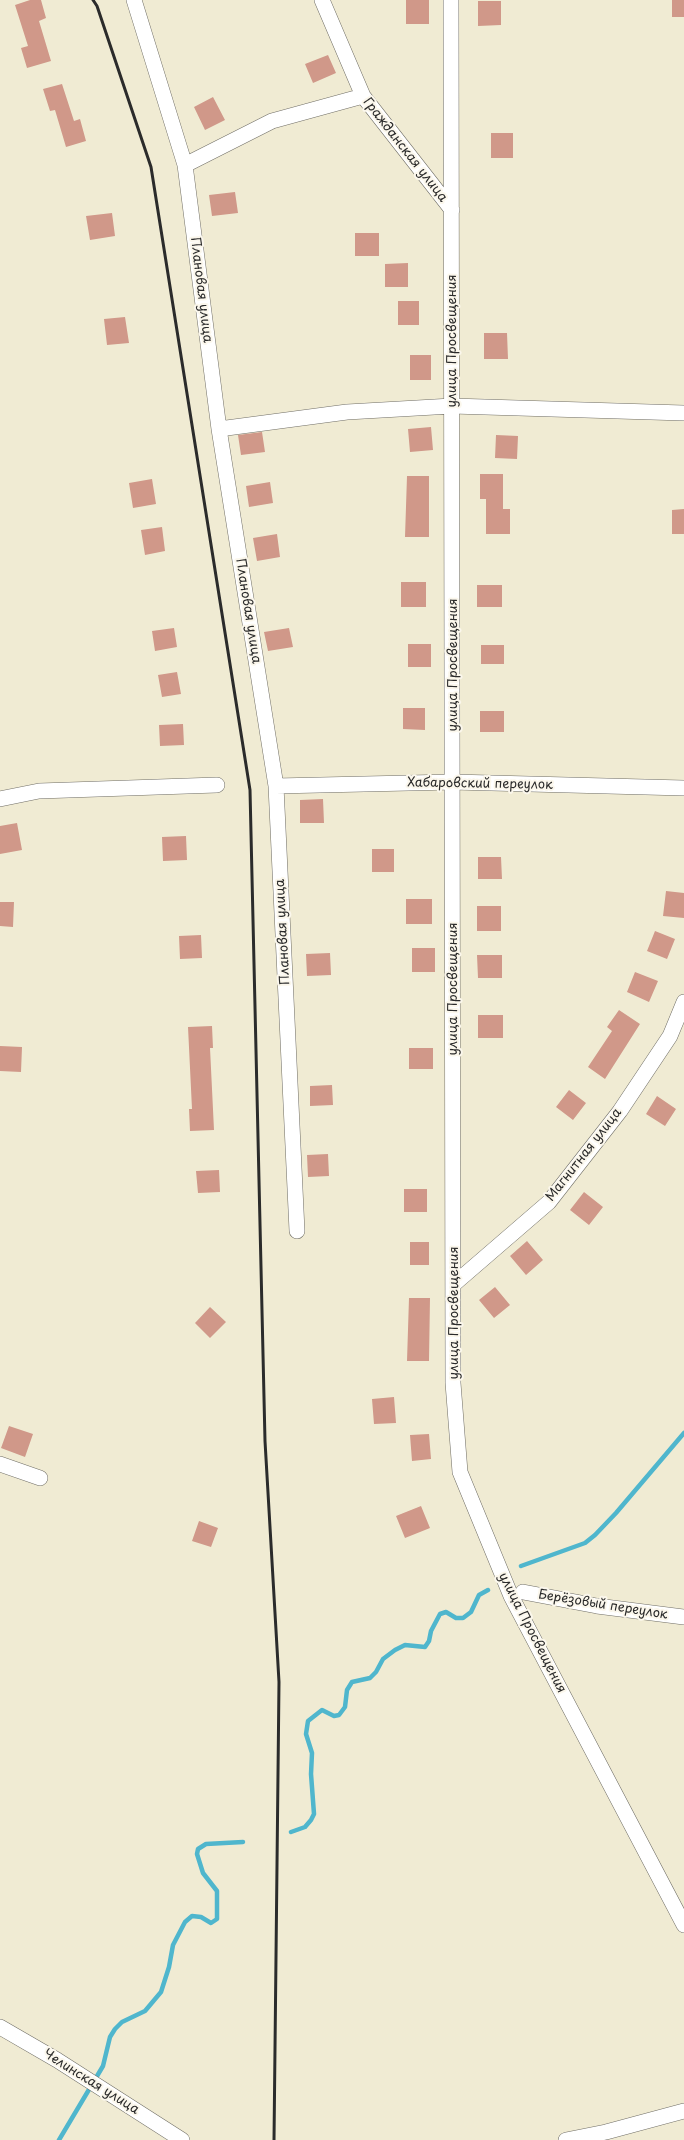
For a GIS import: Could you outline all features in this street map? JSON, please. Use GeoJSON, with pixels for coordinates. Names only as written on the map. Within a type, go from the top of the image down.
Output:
{"type":"FeatureCollection","features":[{"type":"Feature","properties":{"kind":"street","name":"Плановая улица"},"geometry":{"type":"LineString","coordinates":[[134,0],[185,165],[219,430],[276,786],[297,1231]]}},
{"type":"Feature","properties":{"kind":"street","name":"Гражданская улица"},"geometry":{"type":"LineString","coordinates":[[322,0],[363,96],[452,210]]}},
{"type":"Feature","properties":{"kind":"street","name":"улица Просвещения"},"geometry":{"type":"LineString","coordinates":[[451,0],[453,1383],[460,1472],[511,1596],[684,1925]]}},
{"type":"Feature","properties":{"kind":"street"},"geometry":{"type":"LineString","coordinates":[[185,165],[272,121],[363,96]]}},
{"type":"Feature","properties":{"kind":"street"},"geometry":{"type":"LineString","coordinates":[[219,430],[347,412],[452,406],[684,413]]}},
{"type":"Feature","properties":{"kind":"street","name":"Хабаровский переулок"},"geometry":{"type":"LineString","coordinates":[[276,786],[453,782],[684,788]]}},
{"type":"Feature","properties":{"kind":"street"},"geometry":{"type":"LineString","coordinates":[[0,799],[39,792],[217,784]]}},
{"type":"Feature","properties":{"kind":"street","name":"Магнитная улица"},"geometry":{"type":"LineString","coordinates":[[454,1284],[548,1202],[620,1111],[670,1036],[684,1002]]}},
{"type":"Feature","properties":{"kind":"street"},"geometry":{"type":"LineString","coordinates":[[0,1464],[40,1478]]}},
{"type":"Feature","properties":{"kind":"street","name":"Берёзовый переулок"},"geometry":{"type":"LineString","coordinates":[[523,1592],[597,1606],[684,1617]]}},
{"type":"Feature","properties":{"kind":"street","name":"Челинская улица"},"geometry":{"type":"LineString","coordinates":[[0,2027],[57,2060],[182,2140]]}},
{"type":"Feature","properties":{"kind":"street"},"geometry":{"type":"LineString","coordinates":[[566,2140],[606,2132],[684,2111]]}},
{"type":"Feature","properties":{"kind":"building"},"geometry":{"type":"Polygon","coordinates":[[[30,0],[41,0],[46,18],[39,21],[51,61],[27,68],[21,48],[28,46],[15,5],[30,0]]]}},
{"type":"Feature","properties":{"kind":"building"},"geometry":{"type":"Polygon","coordinates":[[[406,0],[429,0],[429,24],[406,24],[406,0]]]}},
{"type":"Feature","properties":{"kind":"building"},"geometry":{"type":"Polygon","coordinates":[[[672,0],[684,0],[684,17],[672,17],[672,0]]]}},
{"type":"Feature","properties":{"kind":"building"},"geometry":{"type":"Polygon","coordinates":[[[478,1],[501,1],[501,25],[478,26],[478,1]]]}},
{"type":"Feature","properties":{"kind":"building"},"geometry":{"type":"Polygon","coordinates":[[[328,55],[336,73],[313,83],[305,64],[328,55]]]}},
{"type":"Feature","properties":{"kind":"building"},"geometry":{"type":"Polygon","coordinates":[[[62,84],[74,121],[80,119],[86,141],[66,147],[55,110],[50,111],[43,89],[62,84]]]}},
{"type":"Feature","properties":{"kind":"building"},"geometry":{"type":"Polygon","coordinates":[[[213,97],[225,120],[205,130],[194,107],[213,97]]]}},
{"type":"Feature","properties":{"kind":"building"},"geometry":{"type":"Polygon","coordinates":[[[491,133],[513,133],[513,158],[491,158],[491,133]]]}},
{"type":"Feature","properties":{"kind":"building"},"geometry":{"type":"Polygon","coordinates":[[[235,192],[238,213],[212,216],[209,195],[235,192]]]}},
{"type":"Feature","properties":{"kind":"building"},"geometry":{"type":"Polygon","coordinates":[[[112,213],[115,236],[90,240],[86,216],[112,213]]]}},
{"type":"Feature","properties":{"kind":"building"},"geometry":{"type":"Polygon","coordinates":[[[355,233],[379,233],[379,256],[355,256],[355,233]]]}},
{"type":"Feature","properties":{"kind":"building"},"geometry":{"type":"Polygon","coordinates":[[[408,263],[408,287],[385,287],[385,264],[408,263]]]}},
{"type":"Feature","properties":{"kind":"building"},"geometry":{"type":"Polygon","coordinates":[[[398,301],[419,301],[419,325],[398,325],[398,301]]]}},
{"type":"Feature","properties":{"kind":"building"},"geometry":{"type":"Polygon","coordinates":[[[125,317],[129,343],[107,345],[104,319],[125,317]]]}},
{"type":"Feature","properties":{"kind":"building"},"geometry":{"type":"Polygon","coordinates":[[[484,333],[507,333],[508,359],[484,359],[484,333]]]}},
{"type":"Feature","properties":{"kind":"building"},"geometry":{"type":"Polygon","coordinates":[[[410,355],[431,355],[431,380],[410,380],[410,355]]]}},
{"type":"Feature","properties":{"kind":"building"},"geometry":{"type":"Polygon","coordinates":[[[431,427],[433,450],[410,452],[408,429],[431,427]]]}},
{"type":"Feature","properties":{"kind":"building"},"geometry":{"type":"Polygon","coordinates":[[[262,432],[265,452],[241,455],[238,435],[262,432]]]}},
{"type":"Feature","properties":{"kind":"building"},"geometry":{"type":"Polygon","coordinates":[[[496,435],[518,436],[517,459],[495,458],[496,435]]]}},
{"type":"Feature","properties":{"kind":"building"},"geometry":{"type":"Polygon","coordinates":[[[480,474],[503,474],[503,509],[510,509],[510,534],[486,534],[486,499],[480,499],[480,474]]]}},
{"type":"Feature","properties":{"kind":"building"},"geometry":{"type":"Polygon","coordinates":[[[407,476],[429,476],[429,537],[405,537],[407,476]]]}},
{"type":"Feature","properties":{"kind":"building"},"geometry":{"type":"Polygon","coordinates":[[[152,479],[156,504],[133,508],[129,483],[152,479]]]}},
{"type":"Feature","properties":{"kind":"building"},"geometry":{"type":"Polygon","coordinates":[[[270,482],[273,503],[249,507],[246,486],[270,482]]]}},
{"type":"Feature","properties":{"kind":"building"},"geometry":{"type":"Polygon","coordinates":[[[684,509],[684,534],[672,534],[672,510],[684,509]]]}},
{"type":"Feature","properties":{"kind":"building"},"geometry":{"type":"Polygon","coordinates":[[[162,527],[165,551],[145,555],[141,530],[162,527]]]}},
{"type":"Feature","properties":{"kind":"building"},"geometry":{"type":"Polygon","coordinates":[[[277,534],[280,557],[257,561],[253,538],[277,534]]]}},
{"type":"Feature","properties":{"kind":"building"},"geometry":{"type":"Polygon","coordinates":[[[401,582],[426,582],[426,607],[401,607],[401,582]]]}},
{"type":"Feature","properties":{"kind":"building"},"geometry":{"type":"Polygon","coordinates":[[[477,585],[502,585],[502,607],[477,607],[477,585]]]}},
{"type":"Feature","properties":{"kind":"building"},"geometry":{"type":"Polygon","coordinates":[[[174,628],[177,647],[155,651],[152,631],[174,628]]]}},
{"type":"Feature","properties":{"kind":"building"},"geometry":{"type":"Polygon","coordinates":[[[289,628],[293,647],[268,651],[264,632],[289,628]]]}},
{"type":"Feature","properties":{"kind":"building"},"geometry":{"type":"Polygon","coordinates":[[[408,644],[431,644],[431,667],[408,667],[408,644]]]}},
{"type":"Feature","properties":{"kind":"building"},"geometry":{"type":"Polygon","coordinates":[[[481,645],[504,645],[504,664],[481,664],[481,645]]]}},
{"type":"Feature","properties":{"kind":"building"},"geometry":{"type":"Polygon","coordinates":[[[177,672],[181,694],[162,697],[158,675],[177,672]]]}},
{"type":"Feature","properties":{"kind":"building"},"geometry":{"type":"Polygon","coordinates":[[[403,708],[425,708],[425,730],[403,729],[403,708]]]}},
{"type":"Feature","properties":{"kind":"building"},"geometry":{"type":"Polygon","coordinates":[[[480,711],[504,711],[504,732],[480,732],[480,711]]]}},
{"type":"Feature","properties":{"kind":"building"},"geometry":{"type":"Polygon","coordinates":[[[183,724],[184,745],[160,746],[159,725],[183,724]]]}},
{"type":"Feature","properties":{"kind":"building"},"geometry":{"type":"Polygon","coordinates":[[[323,799],[324,823],[300,823],[300,800],[323,799]]]}},
{"type":"Feature","properties":{"kind":"building"},"geometry":{"type":"Polygon","coordinates":[[[17,823],[22,850],[0,854],[0,826],[17,823]]]}},
{"type":"Feature","properties":{"kind":"building"},"geometry":{"type":"Polygon","coordinates":[[[186,836],[187,860],[163,861],[162,837],[186,836]]]}},
{"type":"Feature","properties":{"kind":"building"},"geometry":{"type":"Polygon","coordinates":[[[372,849],[394,849],[394,872],[372,872],[372,849]]]}},
{"type":"Feature","properties":{"kind":"building"},"geometry":{"type":"Polygon","coordinates":[[[478,857],[501,857],[502,879],[478,879],[478,857]]]}},
{"type":"Feature","properties":{"kind":"building"},"geometry":{"type":"Polygon","coordinates":[[[666,891],[684,893],[684,918],[663,916],[666,891]]]}},
{"type":"Feature","properties":{"kind":"building"},"geometry":{"type":"Polygon","coordinates":[[[406,899],[432,899],[432,924],[406,924],[406,899]]]}},
{"type":"Feature","properties":{"kind":"building"},"geometry":{"type":"Polygon","coordinates":[[[0,902],[14,902],[13,927],[0,926],[0,902]]]}},
{"type":"Feature","properties":{"kind":"building"},"geometry":{"type":"Polygon","coordinates":[[[477,906],[501,906],[501,931],[477,931],[477,906]]]}},
{"type":"Feature","properties":{"kind":"building"},"geometry":{"type":"Polygon","coordinates":[[[655,931],[675,939],[667,959],[647,951],[655,931]]]}},
{"type":"Feature","properties":{"kind":"building"},"geometry":{"type":"Polygon","coordinates":[[[201,935],[202,958],[180,959],[179,936],[201,935]]]}},
{"type":"Feature","properties":{"kind":"building"},"geometry":{"type":"Polygon","coordinates":[[[412,948],[435,948],[435,972],[412,972],[412,948]]]}},
{"type":"Feature","properties":{"kind":"building"},"geometry":{"type":"Polygon","coordinates":[[[330,953],[331,975],[307,976],[306,954],[330,953]]]}},
{"type":"Feature","properties":{"kind":"building"},"geometry":{"type":"Polygon","coordinates":[[[477,955],[502,955],[502,978],[478,978],[477,955]]]}},
{"type":"Feature","properties":{"kind":"building"},"geometry":{"type":"Polygon","coordinates":[[[635,972],[658,981],[649,1002],[627,992],[635,972]]]}},
{"type":"Feature","properties":{"kind":"building"},"geometry":{"type":"Polygon","coordinates":[[[619,1010],[640,1024],[605,1079],[588,1067],[612,1031],[607,1027],[619,1010]]]}},
{"type":"Feature","properties":{"kind":"building"},"geometry":{"type":"Polygon","coordinates":[[[478,1015],[503,1015],[503,1038],[478,1038],[478,1015]]]}},
{"type":"Feature","properties":{"kind":"building"},"geometry":{"type":"Polygon","coordinates":[[[212,1026],[213,1048],[210,1048],[214,1130],[190,1131],[189,1109],[192,1109],[188,1027],[212,1026]]]}},
{"type":"Feature","properties":{"kind":"building"},"geometry":{"type":"Polygon","coordinates":[[[0,1046],[22,1047],[21,1072],[0,1071],[0,1046]]]}},
{"type":"Feature","properties":{"kind":"building"},"geometry":{"type":"Polygon","coordinates":[[[409,1048],[433,1048],[433,1069],[409,1069],[409,1048]]]}},
{"type":"Feature","properties":{"kind":"building"},"geometry":{"type":"Polygon","coordinates":[[[332,1085],[333,1105],[310,1106],[310,1086],[332,1085]]]}},
{"type":"Feature","properties":{"kind":"building"},"geometry":{"type":"Polygon","coordinates":[[[569,1090],[586,1103],[573,1120],[556,1107],[569,1090]]]}},
{"type":"Feature","properties":{"kind":"building"},"geometry":{"type":"Polygon","coordinates":[[[657,1096],[676,1109],[665,1126],[646,1114],[657,1096]]]}},
{"type":"Feature","properties":{"kind":"building"},"geometry":{"type":"Polygon","coordinates":[[[328,1154],[329,1176],[308,1177],[307,1155],[328,1154]]]}},
{"type":"Feature","properties":{"kind":"building"},"geometry":{"type":"Polygon","coordinates":[[[219,1170],[220,1192],[198,1193],[196,1171],[219,1170]]]}},
{"type":"Feature","properties":{"kind":"building"},"geometry":{"type":"Polygon","coordinates":[[[404,1189],[427,1189],[427,1212],[404,1212],[404,1189]]]}},
{"type":"Feature","properties":{"kind":"building"},"geometry":{"type":"Polygon","coordinates":[[[584,1192],[603,1207],[589,1225],[570,1210],[584,1192]]]}},
{"type":"Feature","properties":{"kind":"building"},"geometry":{"type":"Polygon","coordinates":[[[527,1241],[543,1260],[526,1275],[510,1256],[527,1241]]]}},
{"type":"Feature","properties":{"kind":"building"},"geometry":{"type":"Polygon","coordinates":[[[410,1242],[429,1242],[429,1265],[410,1265],[410,1242]]]}},
{"type":"Feature","properties":{"kind":"building"},"geometry":{"type":"Polygon","coordinates":[[[495,1287],[510,1305],[494,1318],[479,1300],[495,1287]]]}},
{"type":"Feature","properties":{"kind":"building"},"geometry":{"type":"Polygon","coordinates":[[[409,1298],[430,1298],[429,1361],[407,1361],[409,1298]]]}},
{"type":"Feature","properties":{"kind":"building"},"geometry":{"type":"Polygon","coordinates":[[[210,1307],[226,1322],[210,1338],[195,1323],[210,1307]]]}},
{"type":"Feature","properties":{"kind":"building"},"geometry":{"type":"Polygon","coordinates":[[[394,1397],[396,1423],[374,1424],[372,1399],[394,1397]]]}},
{"type":"Feature","properties":{"kind":"building"},"geometry":{"type":"Polygon","coordinates":[[[9,1426],[33,1434],[25,1457],[1,1448],[9,1426]]]}},
{"type":"Feature","properties":{"kind":"building"},"geometry":{"type":"Polygon","coordinates":[[[429,1434],[431,1459],[412,1461],[410,1435],[429,1434]]]}},
{"type":"Feature","properties":{"kind":"building"},"geometry":{"type":"Polygon","coordinates":[[[421,1506],[430,1528],[405,1538],[396,1516],[421,1506]]]}},
{"type":"Feature","properties":{"kind":"building"},"geometry":{"type":"Polygon","coordinates":[[[199,1521],[218,1528],[211,1547],[192,1541],[199,1521]]]}},
{"type":"Feature","properties":{"kind":"waterway"},"geometry":{"type":"LineString","coordinates":[[521,1566],[585,1543],[595,1535],[616,1513],[684,1433]]}},
{"type":"Feature","properties":{"kind":"waterway"},"geometry":{"type":"LineString","coordinates":[[291,1832],[305,1827],[314,1814],[311,1774],[312,1753],[306,1734],[308,1721],[322,1710],[334,1716],[339,1715],[345,1707],[347,1690],[352,1682],[370,1678],[376,1672],[383,1659],[405,1645],[425,1647],[440,1614],[446,1612],[456,1618],[463,1618],[471,1612],[479,1595],[488,1590]]}},
{"type":"Feature","properties":{"kind":"waterway"},"geometry":{"type":"LineString","coordinates":[[59,2140],[103,2066],[110,2037],[115,2029],[122,2022],[145,2011],[161,1992],[169,1967],[173,1945],[185,1922],[192,1916],[201,1917],[211,1923],[217,1919],[217,1891],[203,1873],[197,1854],[198,1849],[206,1844],[243,1842]]}},
{"type":"Feature","properties":{"kind":"railway"},"geometry":{"type":"LineString","coordinates":[[93,0],[97,6],[151,167],[250,790],[265,1441],[279,1682],[274,2140]]}}]}
